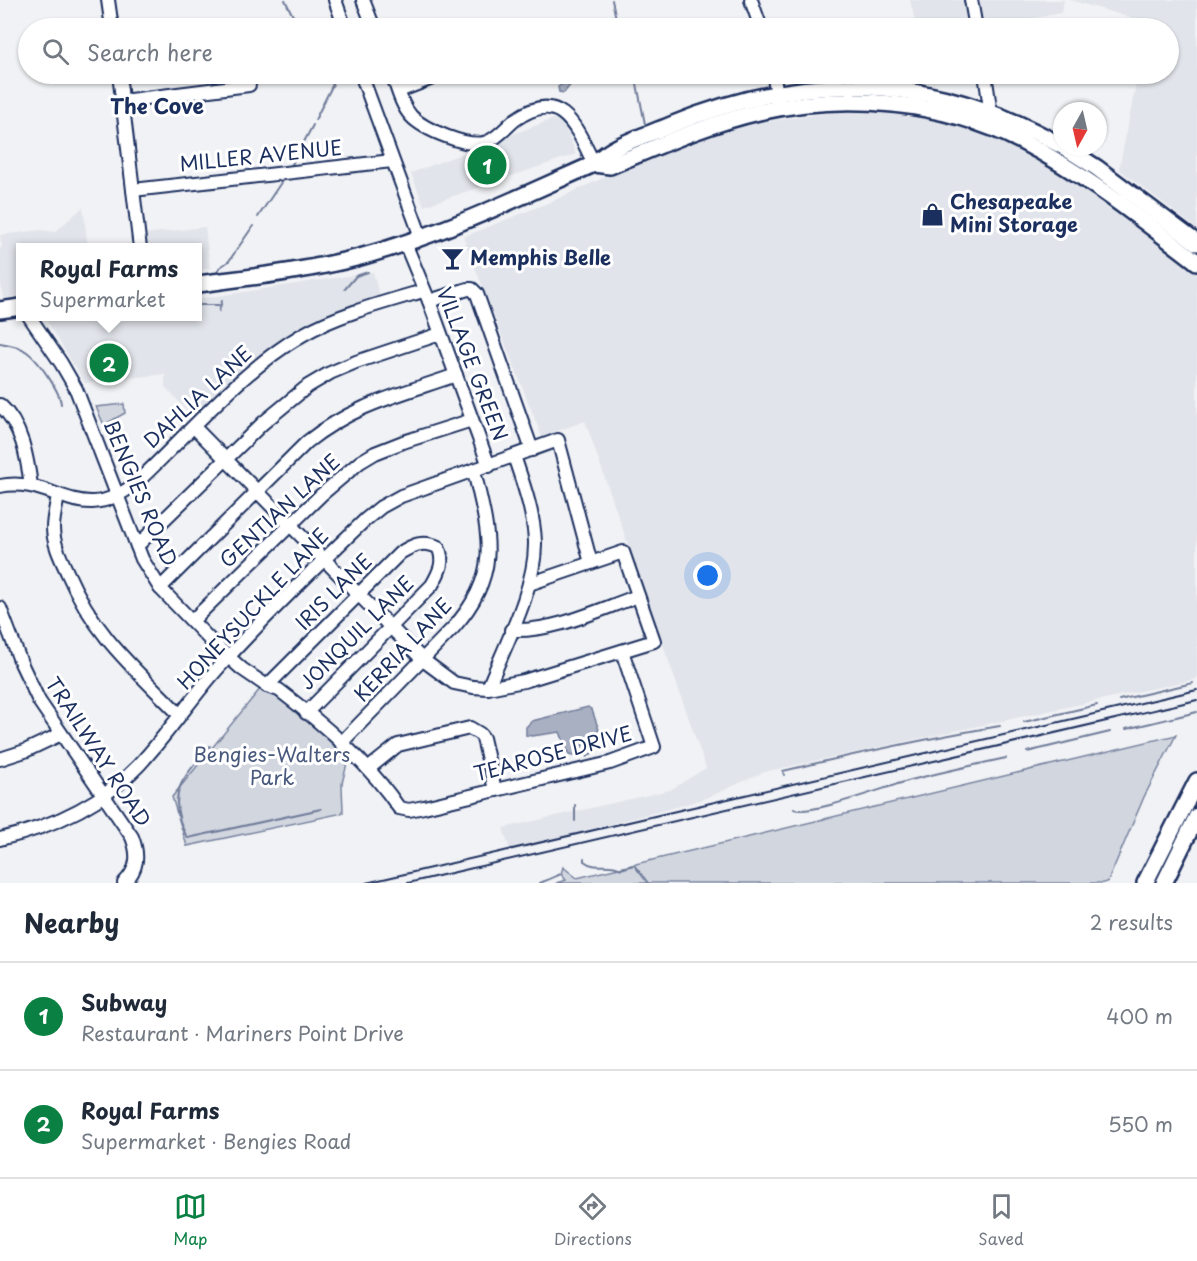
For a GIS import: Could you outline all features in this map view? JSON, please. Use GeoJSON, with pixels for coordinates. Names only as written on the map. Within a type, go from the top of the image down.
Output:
{"type":"FeatureCollection","features":[{"type":"Feature","properties":{"kind":"main road"},"geometry":{"type":"LineString","coordinates":[[779,100],[838,86],[895,89],[945,98],[992,112],[1053,141]]}},
{"type":"Feature","properties":{"kind":"main road"},"geometry":{"type":"LineString","coordinates":[[202,283],[329,264],[405,243],[594,164],[604,153],[686,119],[747,99],[819,103],[874,102],[927,110],[973,121],[1019,140],[1084,178],[1197,262]]}},
{"type":"Feature","properties":{"kind":"main road"},"geometry":{"type":"LineString","coordinates":[[1078,156],[1197,243]]}},
{"type":"Feature","properties":{"kind":"main road"},"geometry":{"type":"LineString","coordinates":[[0,310],[16,308]]}},
{"type":"Feature","properties":{"kind":"main road"},"geometry":{"type":"LineString","coordinates":[[1145,883],[1197,781]]}},
{"type":"Feature","properties":{"kind":"main road"},"geometry":{"type":"LineString","coordinates":[[1164,883],[1197,816]]}},
{"type":"Feature","properties":{"kind":"street"},"geometry":{"type":"LineString","coordinates":[[108,0],[111,18]]}},
{"type":"Feature","properties":{"kind":"street"},"geometry":{"type":"LineString","coordinates":[[335,0],[341,18]]}},
{"type":"Feature","properties":{"kind":"street"},"geometry":{"type":"LineString","coordinates":[[363,0],[370,18]]}},
{"type":"Feature","properties":{"kind":"street"},"geometry":{"type":"LineString","coordinates":[[751,0],[757,18]]}},
{"type":"Feature","properties":{"kind":"street"},"geometry":{"type":"LineString","coordinates":[[971,0],[974,18]]}},
{"type":"Feature","properties":{"kind":"street"},"geometry":{"type":"LineString","coordinates":[[119,84],[139,243]]}},
{"type":"Feature","properties":{"kind":"street"},"geometry":{"type":"LineString","coordinates":[[365,84],[421,237]]}},
{"type":"Feature","properties":{"kind":"street"},"geometry":{"type":"LineString","coordinates":[[396,84],[406,108],[416,120],[456,141],[474,145],[488,142],[529,111],[545,107],[562,112],[570,118],[594,164]]}},
{"type":"Feature","properties":{"kind":"street"},"geometry":{"type":"LineString","coordinates":[[399,91],[417,84]]}},
{"type":"Feature","properties":{"kind":"street"},"geometry":{"type":"LineString","coordinates":[[775,84],[779,100]]}},
{"type":"Feature","properties":{"kind":"street"},"geometry":{"type":"LineString","coordinates":[[987,84],[992,112],[992,129]]}},
{"type":"Feature","properties":{"kind":"street"},"geometry":{"type":"LineString","coordinates":[[122,101],[249,85]]}},
{"type":"Feature","properties":{"kind":"street","name":"MILLER AVENUE"},"geometry":{"type":"LineString","coordinates":[[133,190],[392,161]]}},
{"type":"Feature","properties":{"kind":"street","name":"VILLAGE GREEN"},"geometry":{"type":"LineString","coordinates":[[405,243],[489,466]]}},
{"type":"Feature","properties":{"kind":"street","name":"DAHLIA LANE"},"geometry":{"type":"LineString","coordinates":[[0,486],[16,483],[31,485],[58,496],[83,502],[107,499],[137,482],[259,365],[304,334],[371,307],[468,289],[477,294],[532,450]]}},
{"type":"Feature","properties":{"kind":"street","name":"BENGIES ROAD"},"geometry":{"type":"LineString","coordinates":[[32,321],[72,382],[142,559],[160,588],[228,657],[267,686],[279,690],[341,742],[368,769],[399,808]]}},
{"type":"Feature","properties":{"kind":"street"},"geometry":{"type":"LineString","coordinates":[[137,546],[291,399],[330,373],[375,355],[440,334]]}},
{"type":"Feature","properties":{"kind":"street"},"geometry":{"type":"LineString","coordinates":[[160,588],[307,442],[342,418],[378,401],[456,375]]}},
{"type":"Feature","properties":{"kind":"street"},"geometry":{"type":"LineString","coordinates":[[0,405],[12,420],[23,445],[31,485]]}},
{"type":"Feature","properties":{"kind":"street","name":"GENTIAN LANE"},"geometry":{"type":"LineString","coordinates":[[192,621],[340,478],[369,457],[403,442],[472,420]]}},
{"type":"Feature","properties":{"kind":"street"},"geometry":{"type":"LineString","coordinates":[[194,427],[423,660],[454,683],[488,687],[524,681],[654,641],[623,552],[529,584]]}},
{"type":"Feature","properties":{"kind":"street","name":"HONEYSUCKLE LANE"},"geometry":{"type":"LineString","coordinates":[[0,839],[49,824],[104,796],[140,763],[228,657],[269,614],[365,520],[381,507],[401,496],[558,440],[591,562]]}},
{"type":"Feature","properties":{"kind":"street"},"geometry":{"type":"LineString","coordinates":[[488,687],[529,584],[534,558],[534,531],[530,508],[514,456]]}},
{"type":"Feature","properties":{"kind":"street","name":"KERRIA LANE"},"geometry":{"type":"LineString","coordinates":[[341,742],[469,611],[478,595],[486,569],[489,539],[474,471]]}},
{"type":"Feature","properties":{"kind":"street"},"geometry":{"type":"LineString","coordinates":[[58,496],[53,526],[54,537],[67,574],[84,607],[108,643],[180,715]]}},
{"type":"Feature","properties":{"kind":"street","name":"IRIS LANE"},"geometry":{"type":"LineString","coordinates":[[267,686],[409,548],[427,543],[438,546]]}},
{"type":"Feature","properties":{"kind":"street","name":"JONQUIL LANE"},"geometry":{"type":"LineString","coordinates":[[306,713],[432,585],[441,565],[438,546]]}},
{"type":"Feature","properties":{"kind":"street"},"geometry":{"type":"LineString","coordinates":[[511,630],[528,631],[547,628],[639,596]]}},
{"type":"Feature","properties":{"kind":"street","name":"TRAILWAY ROAD"},"geometry":{"type":"LineString","coordinates":[[0,608],[28,678],[50,718],[128,829],[135,845],[136,866],[124,883]]}},
{"type":"Feature","properties":{"kind":"street","name":"TEAROSE DRIVE"},"geometry":{"type":"LineString","coordinates":[[399,808],[412,810],[610,763],[654,747],[622,651]]}},
{"type":"Feature","properties":{"kind":"street"},"geometry":{"type":"LineString","coordinates":[[368,769],[398,745],[470,728],[483,738],[495,790]]}},
{"type":"Feature","properties":{"kind":"street"},"geometry":{"type":"LineString","coordinates":[[0,759],[25,751],[61,734]]}},
{"type":"Feature","properties":{"kind":"shaded area"},"geometry":{"type":"Polygon","coordinates":[[[910,0],[1064,0],[1061,13],[1036,18],[914,18],[910,0]]]}},
{"type":"Feature","properties":{"kind":"shaded area"},"geometry":{"type":"Polygon","coordinates":[[[1070,0],[1197,0],[1197,229],[1119,169],[1136,84],[1179,84],[1179,18],[1132,18],[1070,0]]]}},
{"type":"Feature","properties":{"kind":"shaded area"},"geometry":{"type":"Polygon","coordinates":[[[852,110],[951,123],[993,138],[1033,157],[1085,189],[1197,273],[1197,679],[764,772],[709,797],[680,806],[510,850],[503,828],[670,790],[706,768],[585,421],[542,437],[463,237],[694,140],[761,122],[852,110]]]}},
{"type":"Feature","properties":{"kind":"shaded area"},"geometry":{"type":"Polygon","coordinates":[[[561,116],[576,154],[424,206],[411,173],[561,116]]]}},
{"type":"Feature","properties":{"kind":"shaded area"},"geometry":{"type":"Polygon","coordinates":[[[83,207],[88,243],[16,243],[16,296],[3,298],[0,277],[0,248],[2,247],[0,235],[41,230],[55,232],[83,207]]]}},
{"type":"Feature","properties":{"kind":"shaded area"},"geometry":{"type":"Polygon","coordinates":[[[205,227],[210,268],[202,269],[202,243],[144,243],[143,234],[205,227]]]}},
{"type":"Feature","properties":{"kind":"shaded area"},"geometry":{"type":"Polygon","coordinates":[[[373,272],[380,297],[284,338],[192,416],[165,387],[165,374],[85,383],[47,321],[202,321],[202,298],[373,272]]]}},
{"type":"Feature","properties":{"kind":"green space"},"geometry":{"type":"Polygon","coordinates":[[[124,404],[125,413],[104,425],[96,407],[124,404]]]}},
{"type":"Feature","properties":{"kind":"green space","name":"Bengies-Walters Park"},"geometry":{"type":"Polygon","coordinates":[[[260,689],[266,690],[310,720],[340,749],[346,764],[342,784],[343,813],[187,846],[172,797],[260,689]]]}},
{"type":"Feature","properties":{"kind":"green space"},"geometry":{"type":"Polygon","coordinates":[[[1176,735],[1144,797],[1108,881],[1104,883],[556,883],[566,880],[561,874],[563,867],[577,878],[1176,735]]]}},
{"type":"Feature","properties":{"kind":"water"},"geometry":{"type":"Polygon","coordinates":[[[562,84],[571,84],[564,93],[559,92],[558,87],[562,84]]]}},
{"type":"Feature","properties":{"kind":"water"},"geometry":{"type":"Polygon","coordinates":[[[588,707],[592,710],[599,730],[583,745],[577,757],[569,755],[560,732],[526,735],[526,727],[532,721],[588,707]]]}},
{"type":"Feature","properties":{"kind":"waterway"},"geometry":{"type":"LineString","coordinates":[[285,0],[294,18]]}},
{"type":"Feature","properties":{"kind":"waterway"},"geometry":{"type":"LineString","coordinates":[[612,0],[616,18]]}},
{"type":"Feature","properties":{"kind":"waterway"},"geometry":{"type":"LineString","coordinates":[[315,120],[333,84]]}},
{"type":"Feature","properties":{"kind":"waterway"},"geometry":{"type":"LineString","coordinates":[[637,84],[645,124]]}},
{"type":"Feature","properties":{"kind":"waterway"},"geometry":{"type":"LineString","coordinates":[[290,168],[313,125]]}},
{"type":"Feature","properties":{"kind":"waterway"},"geometry":{"type":"LineString","coordinates":[[258,217],[284,178]]}},
{"type":"Feature","properties":{"kind":"waterway"},"geometry":{"type":"LineString","coordinates":[[218,271],[229,261],[253,226]]}},
{"type":"Feature","properties":{"kind":"waterway"},"geometry":{"type":"LineString","coordinates":[[345,289],[356,276],[368,272]]}},
{"type":"Feature","properties":{"kind":"waterway"},"geometry":{"type":"LineString","coordinates":[[219,311],[222,301]]}},
{"type":"Feature","properties":{"kind":"waterway"},"geometry":{"type":"LineString","coordinates":[[202,305],[219,305]]}},
{"type":"Feature","properties":{"kind":"waterway"},"geometry":{"type":"LineString","coordinates":[[0,343],[21,348],[32,356],[53,384],[61,404]]}},
{"type":"Feature","properties":{"kind":"waterway"},"geometry":{"type":"LineString","coordinates":[[1119,700],[1193,683]]}},
{"type":"Feature","properties":{"kind":"waterway"},"geometry":{"type":"LineString","coordinates":[[1024,722],[1097,705]]}},
{"type":"Feature","properties":{"kind":"waterway"},"geometry":{"type":"LineString","coordinates":[[1126,729],[1197,712]]}},
{"type":"Feature","properties":{"kind":"waterway"},"geometry":{"type":"LineString","coordinates":[[784,775],[783,771],[837,758],[1000,726]]}},
{"type":"Feature","properties":{"kind":"waterway"},"geometry":{"type":"LineString","coordinates":[[1027,752],[1110,732]]}},
{"type":"Feature","properties":{"kind":"waterway"},"geometry":{"type":"LineString","coordinates":[[587,757],[606,741]]}},
{"type":"Feature","properties":{"kind":"waterway"},"geometry":{"type":"LineString","coordinates":[[210,746],[179,788],[177,809],[188,838],[321,809]]}},
{"type":"Feature","properties":{"kind":"waterway"},"geometry":{"type":"LineString","coordinates":[[794,809],[816,808],[911,780],[1006,758]]}},
{"type":"Feature","properties":{"kind":"waterway"},"geometry":{"type":"LineString","coordinates":[[575,805],[575,821]]}},
{"type":"Feature","properties":{"kind":"waterway"},"geometry":{"type":"LineString","coordinates":[[584,858],[588,864],[621,869],[634,865],[648,883]]}},
{"type":"Feature","properties":{"kind":"waterway"},"geometry":{"type":"LineString","coordinates":[[540,883],[561,874]]}},
{"type":"Feature","properties":{"kind":"railway"},"geometry":{"type":"LineString","coordinates":[[366,883],[1197,690]]}},
{"type":"Feature","properties":{"kind":"railway"},"geometry":{"type":"LineString","coordinates":[[408,883],[1197,700]]}},
{"type":"Feature","properties":{"kind":"place","name":"Subway"},"geometry":{"type":"Point","coordinates":[487,165]}},
{"type":"Feature","properties":{"kind":"place","name":"Chesapeake Mini Storage"},"geometry":{"type":"Point","coordinates":[932,214]}},
{"type":"Feature","properties":{"kind":"place","name":"Memphis Belle"},"geometry":{"type":"Point","coordinates":[452,258]}},
{"type":"Feature","properties":{"kind":"place","name":"Royal Farms"},"geometry":{"type":"Point","coordinates":[109,363]}},
{"type":"Feature","properties":{"kind":"district","name":"The Cove"},"geometry":{"type":"Point","coordinates":[157,107]}}]}
